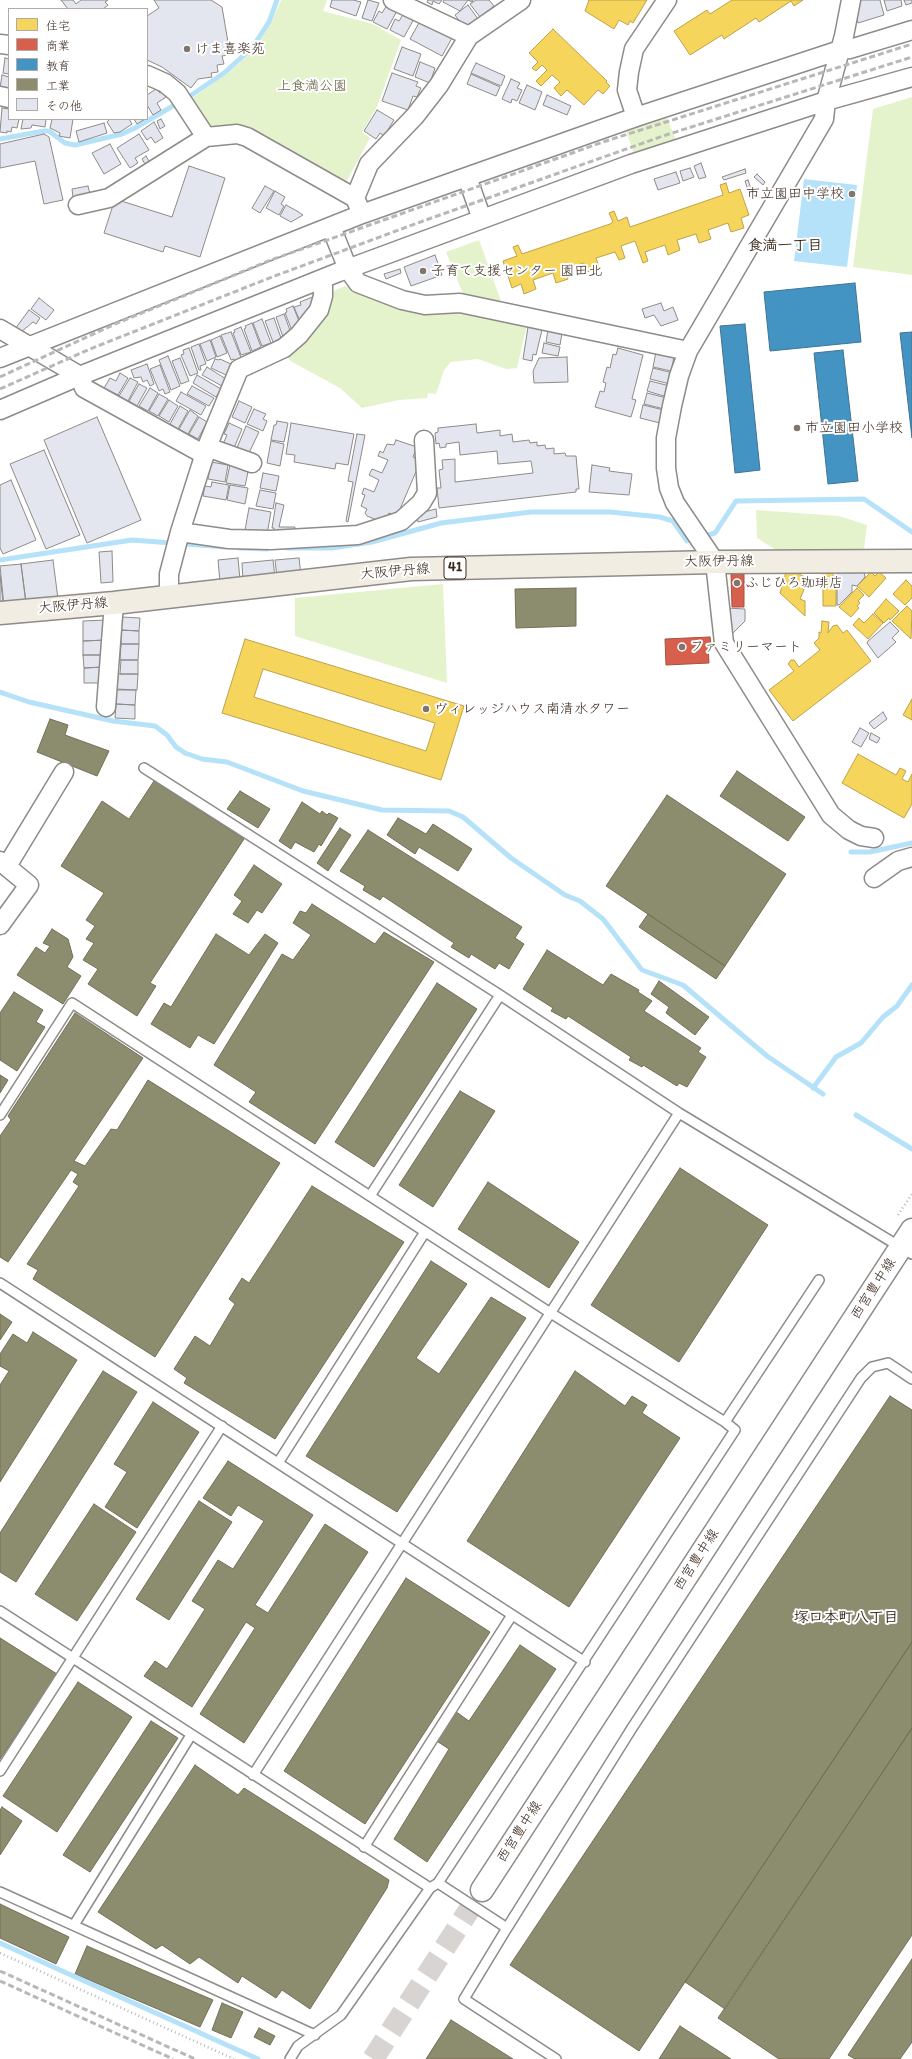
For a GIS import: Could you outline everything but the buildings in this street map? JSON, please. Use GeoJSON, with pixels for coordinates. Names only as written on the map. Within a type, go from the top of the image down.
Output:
{"type":"FeatureCollection","features":[{"type":"Feature","properties":{"kind":"main road","name":"大阪伊丹線"},"geometry":{"type":"LineString","coordinates":[[0,613],[411,569],[715,562],[912,561]]}},
{"type":"Feature","properties":{"kind":"main road","name":"西宮豊中線"},"geometry":{"type":"LineString","coordinates":[[482,1890],[908,1244]]}},
{"type":"Feature","properties":{"kind":"street"},"geometry":{"type":"LineString","coordinates":[[393,0],[469,36]]}},
{"type":"Feature","properties":{"kind":"street"},"geometry":{"type":"LineString","coordinates":[[359,206],[369,164],[388,142],[415,116],[439,85],[469,36],[521,0]]}},
{"type":"Feature","properties":{"kind":"street"},"geometry":{"type":"LineString","coordinates":[[636,117],[627,90],[634,49],[667,0]]}},
{"type":"Feature","properties":{"kind":"street"},"geometry":{"type":"LineString","coordinates":[[851,0],[840,50],[826,101],[824,119],[688,351],[679,376],[672,406],[666,438],[666,468],[669,488],[675,502],[715,562],[724,643],[831,815],[848,830],[861,836],[874,838]]}},
{"type":"Feature","properties":{"kind":"street"},"geometry":{"type":"LineString","coordinates":[[0,358],[26,346],[331,227],[359,206],[467,177],[636,117],[840,50],[850,49],[912,30]]}},
{"type":"Feature","properties":{"kind":"street"},"geometry":{"type":"LineString","coordinates":[[148,76],[165,84],[177,94],[206,137]]}},
{"type":"Feature","properties":{"kind":"street"},"geometry":{"type":"LineString","coordinates":[[0,410],[80,376],[348,269],[631,164],[826,101],[912,77]]}},
{"type":"Feature","properties":{"kind":"street"},"geometry":{"type":"LineString","coordinates":[[78,205],[109,198],[206,137],[237,134],[246,137],[359,206]]}},
{"type":"Feature","properties":{"kind":"street"},"geometry":{"type":"LineString","coordinates":[[467,177],[482,219]]}},
{"type":"Feature","properties":{"kind":"street"},"geometry":{"type":"LineString","coordinates":[[331,227],[348,269],[358,283],[402,300],[424,305],[460,303],[688,351]]}},
{"type":"Feature","properties":{"kind":"street"},"geometry":{"type":"LineString","coordinates":[[169,596],[169,574],[180,532],[206,451],[239,369],[284,348],[299,335],[319,310],[323,296],[323,279]]}},
{"type":"Feature","properties":{"kind":"street"},"geometry":{"type":"LineString","coordinates":[[0,329],[26,346],[80,376],[84,388],[206,451],[252,463]]}},
{"type":"Feature","properties":{"kind":"street"},"geometry":{"type":"LineString","coordinates":[[180,532],[229,538],[271,540],[358,535],[401,521],[421,503],[427,493],[424,440]]}},
{"type":"Feature","properties":{"kind":"street"},"geometry":{"type":"LineString","coordinates":[[106,707],[114,602]]}},
{"type":"Feature","properties":{"kind":"street"},"geometry":{"type":"LineString","coordinates":[[0,925],[29,885],[3,864],[64,772]]}},
{"type":"Feature","properties":{"kind":"street"},"geometry":{"type":"LineString","coordinates":[[874,878],[898,861],[912,857]]}},
{"type":"Feature","properties":{"kind":"lane"},"geometry":{"type":"LineString","coordinates":[[144,768],[500,995],[679,1113],[908,1244]]}},
{"type":"Feature","properties":{"kind":"lane"},"geometry":{"type":"LineString","coordinates":[[370,1196],[500,995]]}},
{"type":"Feature","properties":{"kind":"lane"},"geometry":{"type":"LineString","coordinates":[[0,1116],[72,1003],[549,1312],[725,1422],[735,1430],[585,1662],[438,1883],[430,1888],[341,2015],[298,2046],[290,2059]]}},
{"type":"Feature","properties":{"kind":"lane"},"geometry":{"type":"LineString","coordinates":[[253,1775],[549,1312],[679,1113]]}},
{"type":"Feature","properties":{"kind":"lane"},"geometry":{"type":"LineString","coordinates":[[278,1463],[425,1232]]}},
{"type":"Feature","properties":{"kind":"lane"},"geometry":{"type":"LineString","coordinates":[[725,1422],[819,1280]]}},
{"type":"Feature","properties":{"kind":"lane"},"geometry":{"type":"LineString","coordinates":[[0,1283],[585,1662]]}},
{"type":"Feature","properties":{"kind":"lane"},"geometry":{"type":"LineString","coordinates":[[556,2059],[464,1999],[632,1728],[861,1378],[872,1367],[888,1363],[912,1379]]}},
{"type":"Feature","properties":{"kind":"lane"},"geometry":{"type":"LineString","coordinates":[[0,1771],[222,1426]]}},
{"type":"Feature","properties":{"kind":"lane"},"geometry":{"type":"LineString","coordinates":[[0,1611],[364,1847],[430,1888]]}},
{"type":"Feature","properties":{"kind":"lane"},"geometry":{"type":"LineString","coordinates":[[364,1847],[512,1616]]}},
{"type":"Feature","properties":{"kind":"lane"},"geometry":{"type":"LineString","coordinates":[[74,1925],[191,1735]]}},
{"type":"Feature","properties":{"kind":"lane"},"geometry":{"type":"LineString","coordinates":[[438,1883],[507,1928]]}},
{"type":"Feature","properties":{"kind":"lane"},"geometry":{"type":"LineString","coordinates":[[0,1892],[315,2034]]}},
{"type":"Feature","properties":{"kind":"path"},"geometry":{"type":"LineString","coordinates":[[0,1953],[234,2059]]}},
{"type":"Feature","properties":{"kind":"green space","name":"上食満公園"},"geometry":{"type":"Polygon","coordinates":[[[281,0],[327,0],[323,11],[373,24],[401,40],[377,107],[362,132],[370,138],[344,186],[205,125],[191,99],[225,75],[254,50],[271,23],[281,0]]]}},
{"type":"Feature","properties":{"kind":"green space"},"geometry":{"type":"Polygon","coordinates":[[[912,97],[912,275],[853,267],[873,109],[912,97]]]}},
{"type":"Feature","properties":{"kind":"green space"},"geometry":{"type":"Polygon","coordinates":[[[667,118],[676,140],[634,154],[626,131],[667,118]]]}},
{"type":"Feature","properties":{"kind":"green space"},"geometry":{"type":"Polygon","coordinates":[[[479,240],[501,301],[464,296],[446,252],[479,240]]]}},
{"type":"Feature","properties":{"kind":"green space"},"geometry":{"type":"Polygon","coordinates":[[[345,286],[396,304],[460,309],[527,325],[517,368],[506,369],[478,359],[451,362],[444,370],[436,394],[428,393],[427,398],[399,400],[362,408],[340,388],[292,362],[283,353],[329,293],[345,286]]]}},
{"type":"Feature","properties":{"kind":"green space"},"geometry":{"type":"Polygon","coordinates":[[[756,510],[839,516],[867,525],[864,550],[779,552],[757,538],[756,510]]]}},
{"type":"Feature","properties":{"kind":"green space"},"geometry":{"type":"Polygon","coordinates":[[[443,584],[447,683],[295,636],[295,598],[443,584]]]}},
{"type":"Feature","properties":{"kind":"water"},"geometry":{"type":"Polygon","coordinates":[[[804,179],[857,185],[847,267],[794,261],[804,179]]]}},
{"type":"Feature","properties":{"kind":"waterway"},"geometry":{"type":"LineString","coordinates":[[0,139],[49,131],[65,143],[75,145],[122,134],[135,128],[190,96],[224,73],[252,48],[269,22],[277,0]]}},
{"type":"Feature","properties":{"kind":"waterway"},"geometry":{"type":"LineString","coordinates":[[287,548],[332,548],[372,542],[441,523],[531,512],[610,512],[660,517],[673,521],[687,541],[715,533],[736,501],[864,499],[912,532]]}},
{"type":"Feature","properties":{"kind":"waterway"},"geometry":{"type":"LineString","coordinates":[[0,560],[132,540],[225,547]]}},
{"type":"Feature","properties":{"kind":"waterway"},"geometry":{"type":"LineString","coordinates":[[239,548],[267,549]]}},
{"type":"Feature","properties":{"kind":"waterway"},"geometry":{"type":"LineString","coordinates":[[0,692],[29,702],[113,721],[155,726],[167,735],[176,747],[185,753],[202,759],[227,762],[303,791],[382,810],[449,811],[463,817],[511,858],[565,895],[580,901],[603,919],[642,970],[683,985],[767,1056],[823,1094]]}},
{"type":"Feature","properties":{"kind":"waterway"},"geometry":{"type":"LineString","coordinates":[[851,852],[870,852],[912,843]]}},
{"type":"Feature","properties":{"kind":"waterway"},"geometry":{"type":"LineString","coordinates":[[813,1088],[836,1057],[861,1043],[883,1017],[897,1006],[912,985]]}},
{"type":"Feature","properties":{"kind":"waterway"},"geometry":{"type":"LineString","coordinates":[[856,1115],[912,1149]]}},
{"type":"Feature","properties":{"kind":"waterway"},"geometry":{"type":"LineString","coordinates":[[0,1943],[258,2059]]}},
{"type":"Feature","properties":{"kind":"tunnel"},"geometry":{"type":"LineString","coordinates":[[373,2059],[482,1890]]}},
{"type":"Feature","properties":{"kind":"railway"},"geometry":{"type":"LineString","coordinates":[[0,377],[115,324],[271,260],[606,141],[912,44]]}},
{"type":"Feature","properties":{"kind":"railway"},"geometry":{"type":"LineString","coordinates":[[0,389],[90,349],[272,277],[423,221],[666,135],[912,57]]}},
{"type":"Feature","properties":{"kind":"railway"},"geometry":{"type":"LineString","coordinates":[[0,1971],[195,2059]]}},
{"type":"Feature","properties":{"kind":"railway"},"geometry":{"type":"LineString","coordinates":[[0,1981],[173,2059]]}},
{"type":"Feature","properties":{"kind":"place","name":"けま喜楽苑"},"geometry":{"type":"Point","coordinates":[187,49]}},
{"type":"Feature","properties":{"kind":"place","name":"市立園田中学校"},"geometry":{"type":"Point","coordinates":[852,194]}},
{"type":"Feature","properties":{"kind":"place","name":"子育て支援センター 園田北"},"geometry":{"type":"Point","coordinates":[423,271]}},
{"type":"Feature","properties":{"kind":"place","name":"市立園田小学校"},"geometry":{"type":"Point","coordinates":[797,428]}},
{"type":"Feature","properties":{"kind":"place","name":"ふじひろ珈琲店"},"geometry":{"type":"Point","coordinates":[737,583]}},
{"type":"Feature","properties":{"kind":"place","name":"ファミリーマート"},"geometry":{"type":"Point","coordinates":[682,647]}},
{"type":"Feature","properties":{"kind":"place","name":"ヴィレッジハウス南清水タワー"},"geometry":{"type":"Point","coordinates":[426,709]}},
{"type":"Feature","properties":{"kind":"district","name":"食満一丁目"},"geometry":{"type":"Point","coordinates":[785,246]}},
{"type":"Feature","properties":{"kind":"district","name":"塚口本町八丁目"},"geometry":{"type":"Point","coordinates":[846,1618]}}]}
